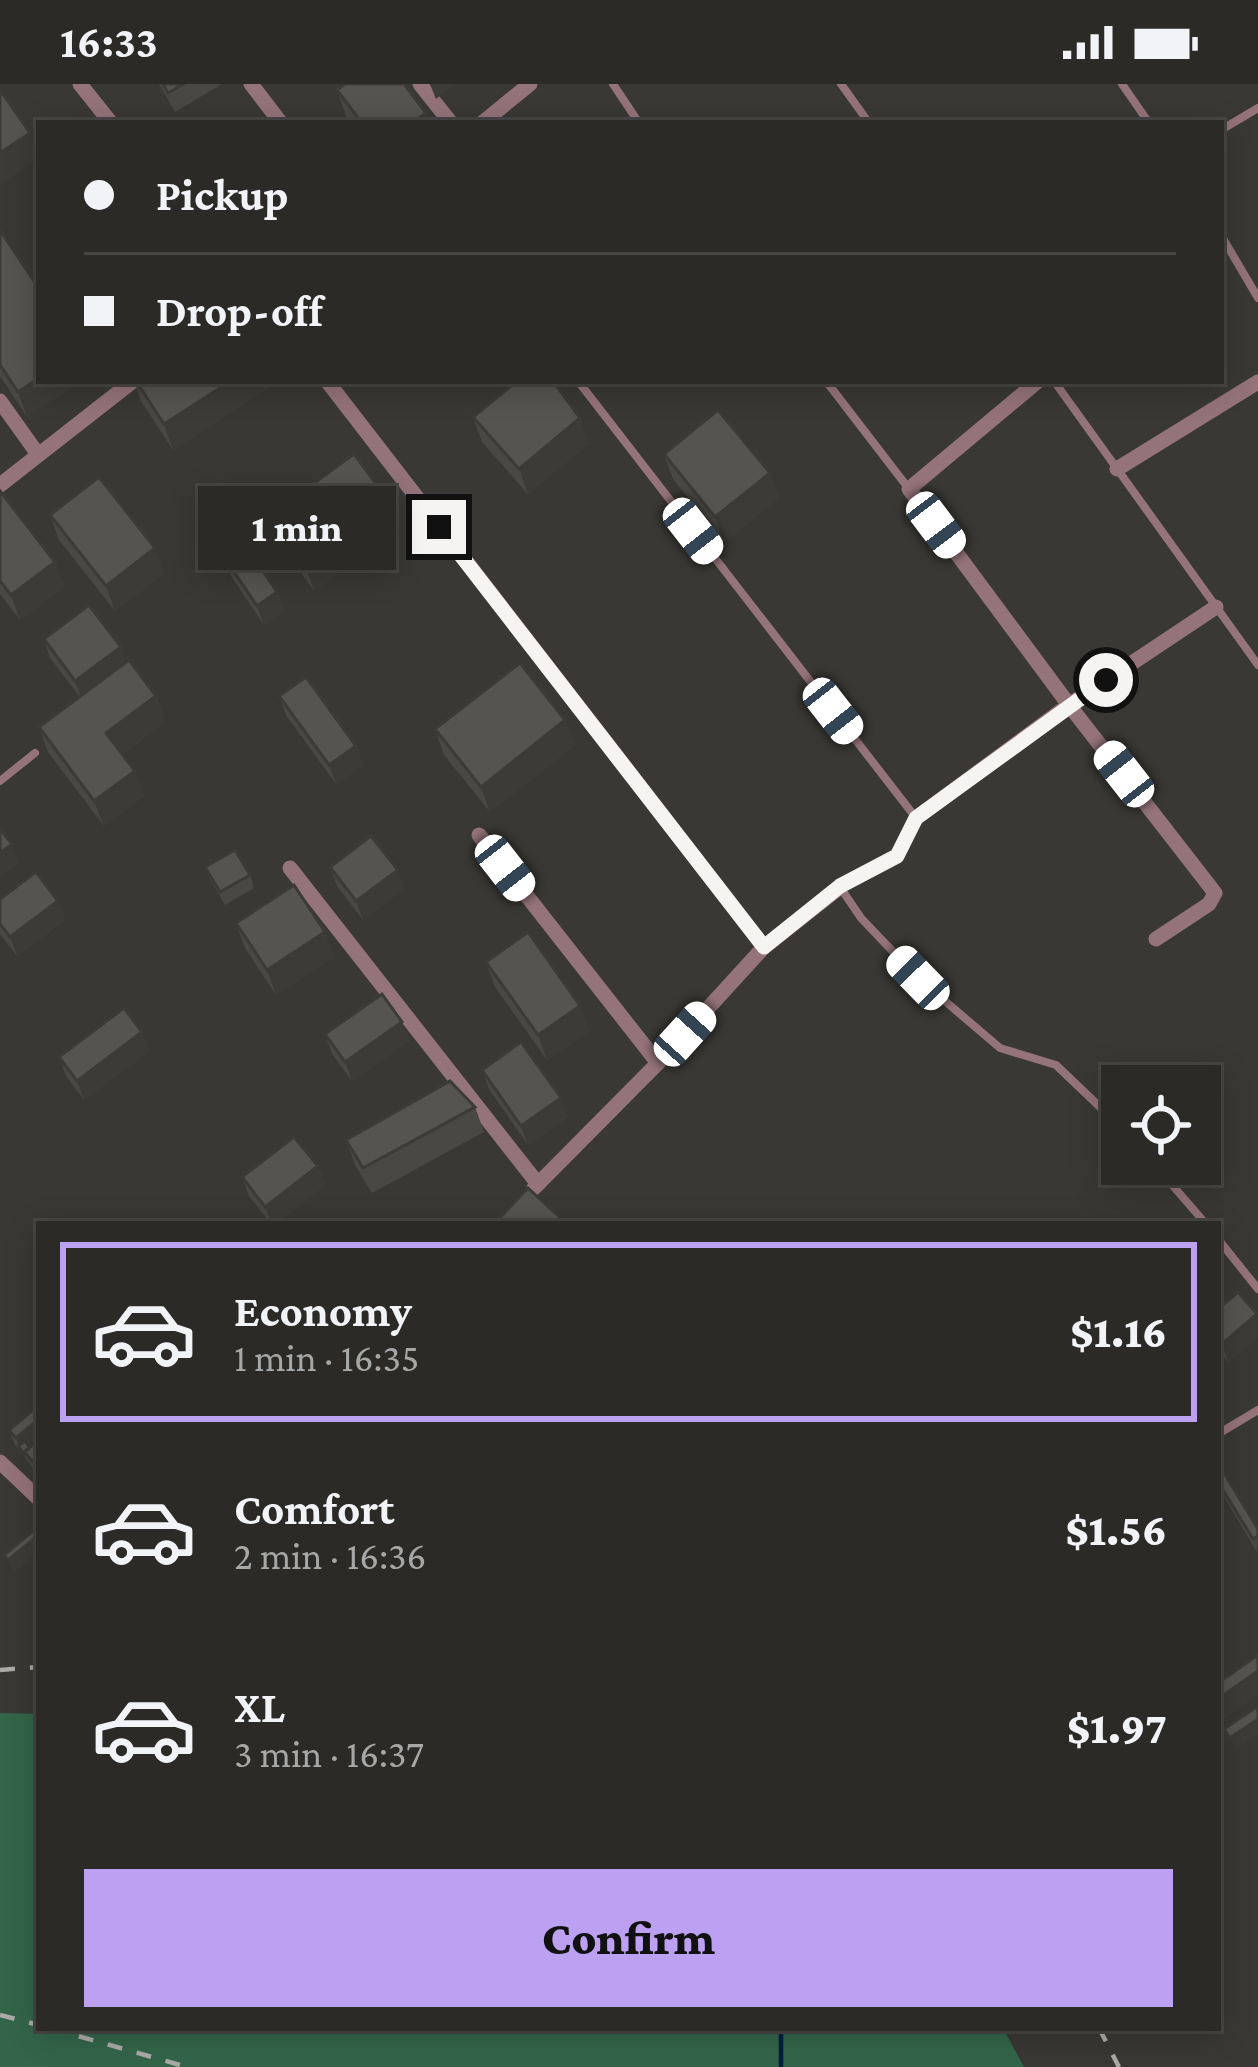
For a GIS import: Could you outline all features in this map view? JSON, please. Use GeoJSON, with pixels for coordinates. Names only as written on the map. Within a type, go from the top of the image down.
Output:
{"type":"FeatureCollection","features":[{"type":"Feature","properties":{"kind":"street"},"geometry":{"type":"LineString","coordinates":[[80,84],[109,120]]}},
{"type":"Feature","properties":{"kind":"street"},"geometry":{"type":"LineString","coordinates":[[251,84],[279,120]]}},
{"type":"Feature","properties":{"kind":"street"},"geometry":{"type":"LineString","coordinates":[[420,84],[449,120]]}},
{"type":"Feature","properties":{"kind":"street"},"geometry":{"type":"LineString","coordinates":[[486,120],[530,84]]}},
{"type":"Feature","properties":{"kind":"street"},"geometry":{"type":"LineString","coordinates":[[1117,469],[1258,382]]}},
{"type":"Feature","properties":{"kind":"street"},"geometry":{"type":"LineString","coordinates":[[0,485],[129,384]]}},
{"type":"Feature","properties":{"kind":"street"},"geometry":{"type":"LineString","coordinates":[[329,384],[764,947]]}},
{"type":"Feature","properties":{"kind":"street"},"geometry":{"type":"LineString","coordinates":[[1034,384],[909,489],[1215,893],[1209,904],[1156,939]]}},
{"type":"Feature","properties":{"kind":"street"},"geometry":{"type":"LineString","coordinates":[[0,401],[37,453]]}},
{"type":"Feature","properties":{"kind":"street"},"geometry":{"type":"LineString","coordinates":[[916,818],[1069,705],[1216,607]]}},
{"type":"Feature","properties":{"kind":"street"},"geometry":{"type":"LineString","coordinates":[[479,835],[658,1063]]}},
{"type":"Feature","properties":{"kind":"street"},"geometry":{"type":"LineString","coordinates":[[290,868],[538,1184]]}},
{"type":"Feature","properties":{"kind":"street"},"geometry":{"type":"LineString","coordinates":[[524,1197],[658,1063],[764,947],[840,886]]}},
{"type":"Feature","properties":{"kind":"street"},"geometry":{"type":"LineString","coordinates":[[0,1462],[36,1496]]}},
{"type":"Feature","properties":{"kind":"lane"},"geometry":{"type":"LineString","coordinates":[[613,84],[637,120]]}},
{"type":"Feature","properties":{"kind":"lane"},"geometry":{"type":"LineString","coordinates":[[841,84],[866,120]]}},
{"type":"Feature","properties":{"kind":"lane"},"geometry":{"type":"LineString","coordinates":[[1122,84],[1147,120]]}},
{"type":"Feature","properties":{"kind":"lane"},"geometry":{"type":"LineString","coordinates":[[1224,128],[1258,108]]}},
{"type":"Feature","properties":{"kind":"lane"},"geometry":{"type":"LineString","coordinates":[[1224,240],[1258,298]]}},
{"type":"Feature","properties":{"kind":"lane"},"geometry":{"type":"LineString","coordinates":[[580,384],[916,818],[897,856],[840,886],[862,918],[918,978],[1000,1048],[1056,1066],[1101,1108]]}},
{"type":"Feature","properties":{"kind":"lane"},"geometry":{"type":"LineString","coordinates":[[828,384],[909,489]]}},
{"type":"Feature","properties":{"kind":"lane"},"geometry":{"type":"LineString","coordinates":[[1056,384],[1258,665]]}},
{"type":"Feature","properties":{"kind":"lane"},"geometry":{"type":"LineString","coordinates":[[0,781],[35,753]]}},
{"type":"Feature","properties":{"kind":"lane"},"geometry":{"type":"LineString","coordinates":[[1172,1185],[1203,1221]]}},
{"type":"Feature","properties":{"kind":"lane"},"geometry":{"type":"LineString","coordinates":[[1221,1243],[1258,1288]]}},
{"type":"Feature","properties":{"kind":"lane"},"geometry":{"type":"LineString","coordinates":[[1221,1432],[1258,1410]]}},
{"type":"Feature","properties":{"kind":"green space"},"geometry":{"type":"Polygon","coordinates":[[[0,1713],[36,1714],[36,2031],[1005,2031],[1024,2067],[0,2067],[0,1713]]]}},
{"type":"Feature","properties":{"kind":"building"},"geometry":{"type":"Polygon","coordinates":[[[345,84],[404,84],[426,113],[416,120],[360,120],[337,90],[345,84]]]}},
{"type":"Feature","properties":{"kind":"building"},"geometry":{"type":"Polygon","coordinates":[[[0,90],[30,133],[0,153],[0,90]]]}},
{"type":"Feature","properties":{"kind":"building"},"geometry":{"type":"Polygon","coordinates":[[[0,230],[36,284],[36,380],[18,392],[0,365],[0,230]]]}},
{"type":"Feature","properties":{"kind":"building"},"geometry":{"type":"Polygon","coordinates":[[[138,384],[226,384],[164,424],[138,384]]]}},
{"type":"Feature","properties":{"kind":"building"},"geometry":{"type":"Polygon","coordinates":[[[513,384],[555,384],[580,418],[519,469],[473,417],[513,384]]]}},
{"type":"Feature","properties":{"kind":"building"},"geometry":{"type":"Polygon","coordinates":[[[718,410],[770,473],[715,517],[664,454],[718,410]]]}},
{"type":"Feature","properties":{"kind":"building"},"geometry":{"type":"Polygon","coordinates":[[[354,454],[391,504],[305,566],[269,516],[354,454]]]}},
{"type":"Feature","properties":{"kind":"building"},"geometry":{"type":"Polygon","coordinates":[[[99,477],[155,548],[106,586],[50,515],[99,477]]]}},
{"type":"Feature","properties":{"kind":"building"},"geometry":{"type":"Polygon","coordinates":[[[0,491],[55,562],[11,595],[0,581],[0,491]]]}},
{"type":"Feature","properties":{"kind":"building"},"geometry":{"type":"Polygon","coordinates":[[[244,543],[277,592],[257,606],[224,557],[244,543]]]}},
{"type":"Feature","properties":{"kind":"building"},"geometry":{"type":"Polygon","coordinates":[[[89,605],[121,647],[75,681],[44,639],[89,605]]]}},
{"type":"Feature","properties":{"kind":"building"},"geometry":{"type":"Polygon","coordinates":[[[129,660],[156,696],[106,733],[135,771],[94,801],[39,727],[129,660]]]}},
{"type":"Feature","properties":{"kind":"building"},"geometry":{"type":"Polygon","coordinates":[[[520,663],[565,720],[481,787],[435,729],[520,663]]]}},
{"type":"Feature","properties":{"kind":"building"},"geometry":{"type":"Polygon","coordinates":[[[306,677],[356,746],[329,765],[279,696],[306,677]]]}},
{"type":"Feature","properties":{"kind":"building"},"geometry":{"type":"Polygon","coordinates":[[[0,829],[12,844],[0,853],[0,829]]]}},
{"type":"Feature","properties":{"kind":"building"},"geometry":{"type":"Polygon","coordinates":[[[371,836],[398,870],[356,901],[330,867],[371,836]]]}},
{"type":"Feature","properties":{"kind":"building"},"geometry":{"type":"Polygon","coordinates":[[[235,850],[250,875],[220,892],[205,867],[235,850]]]}},
{"type":"Feature","properties":{"kind":"building"},"geometry":{"type":"Polygon","coordinates":[[[36,872],[58,901],[10,937],[0,924],[0,899],[36,872]]]}},
{"type":"Feature","properties":{"kind":"building"},"geometry":{"type":"Polygon","coordinates":[[[294,885],[325,932],[267,970],[236,923],[294,885]]]}},
{"type":"Feature","properties":{"kind":"building"},"geometry":{"type":"Polygon","coordinates":[[[528,932],[580,1006],[538,1035],[486,962],[528,932]]]}},
{"type":"Feature","properties":{"kind":"building"},"geometry":{"type":"Polygon","coordinates":[[[382,994],[402,1022],[345,1062],[325,1034],[382,994]]]}},
{"type":"Feature","properties":{"kind":"building"},"geometry":{"type":"Polygon","coordinates":[[[124,1008],[142,1032],[77,1081],[59,1057],[124,1008]]]}},
{"type":"Feature","properties":{"kind":"building"},"geometry":{"type":"Polygon","coordinates":[[[521,1042],[561,1098],[521,1126],[482,1070],[521,1042]]]}},
{"type":"Feature","properties":{"kind":"building"},"geometry":{"type":"Polygon","coordinates":[[[450,1081],[475,1107],[363,1168],[346,1140],[450,1081]]]}},
{"type":"Feature","properties":{"kind":"building"},"geometry":{"type":"Polygon","coordinates":[[[294,1137],[318,1166],[265,1207],[242,1177],[294,1137]]]}},
{"type":"Feature","properties":{"kind":"building"},"geometry":{"type":"Polygon","coordinates":[[[528,1188],[564,1221],[497,1221],[528,1188]]]}},
{"type":"Feature","properties":{"kind":"building"},"geometry":{"type":"Polygon","coordinates":[[[1238,1292],[1257,1314],[1222,1344],[1221,1343],[1221,1306],[1238,1292]]]}},
{"type":"Feature","properties":{"kind":"building"},"geometry":{"type":"Polygon","coordinates":[[[36,1408],[36,1421],[16,1438],[9,1430],[36,1408]]]}},
{"type":"Feature","properties":{"kind":"building"},"geometry":{"type":"Polygon","coordinates":[[[36,1442],[36,1461],[24,1452],[36,1442]]]}},
{"type":"Feature","properties":{"kind":"building"},"geometry":{"type":"Polygon","coordinates":[[[1221,1468],[1258,1529],[1253,1539],[1221,1487],[1221,1468]]]}},
{"type":"Feature","properties":{"kind":"building"},"geometry":{"type":"Polygon","coordinates":[[[36,1528],[36,1537],[8,1560],[4,1555],[36,1528]]]}},
{"type":"Feature","properties":{"kind":"building"},"geometry":{"type":"Polygon","coordinates":[[[1258,1655],[1258,1671],[1221,1697],[1221,1681],[1258,1655]]]}},
{"type":"Feature","properties":{"kind":"building"},"geometry":{"type":"Polygon","coordinates":[[[1258,1706],[1258,1719],[1230,1738],[1224,1729],[1258,1706]]]}},
{"type":"Feature","properties":{"kind":"waterway"},"geometry":{"type":"LineString","coordinates":[[781,2031],[781,2067]]}},
{"type":"Feature","properties":{"kind":"railway"},"geometry":{"type":"LineString","coordinates":[[0,1670],[36,1667]]}},
{"type":"Feature","properties":{"kind":"railway"},"geometry":{"type":"LineString","coordinates":[[0,2015],[36,2024]]}},
{"type":"Feature","properties":{"kind":"railway"},"geometry":{"type":"LineString","coordinates":[[61,2031],[187,2067]]}},
{"type":"Feature","properties":{"kind":"railway"},"geometry":{"type":"LineString","coordinates":[[1101,2031],[1119,2067]]}},
{"type":"Feature","properties":{"kind":"route"},"geometry":{"type":"LineString","coordinates":[[439,527],[764,947],[840,886],[897,856],[916,818],[1106,680]]}}]}
